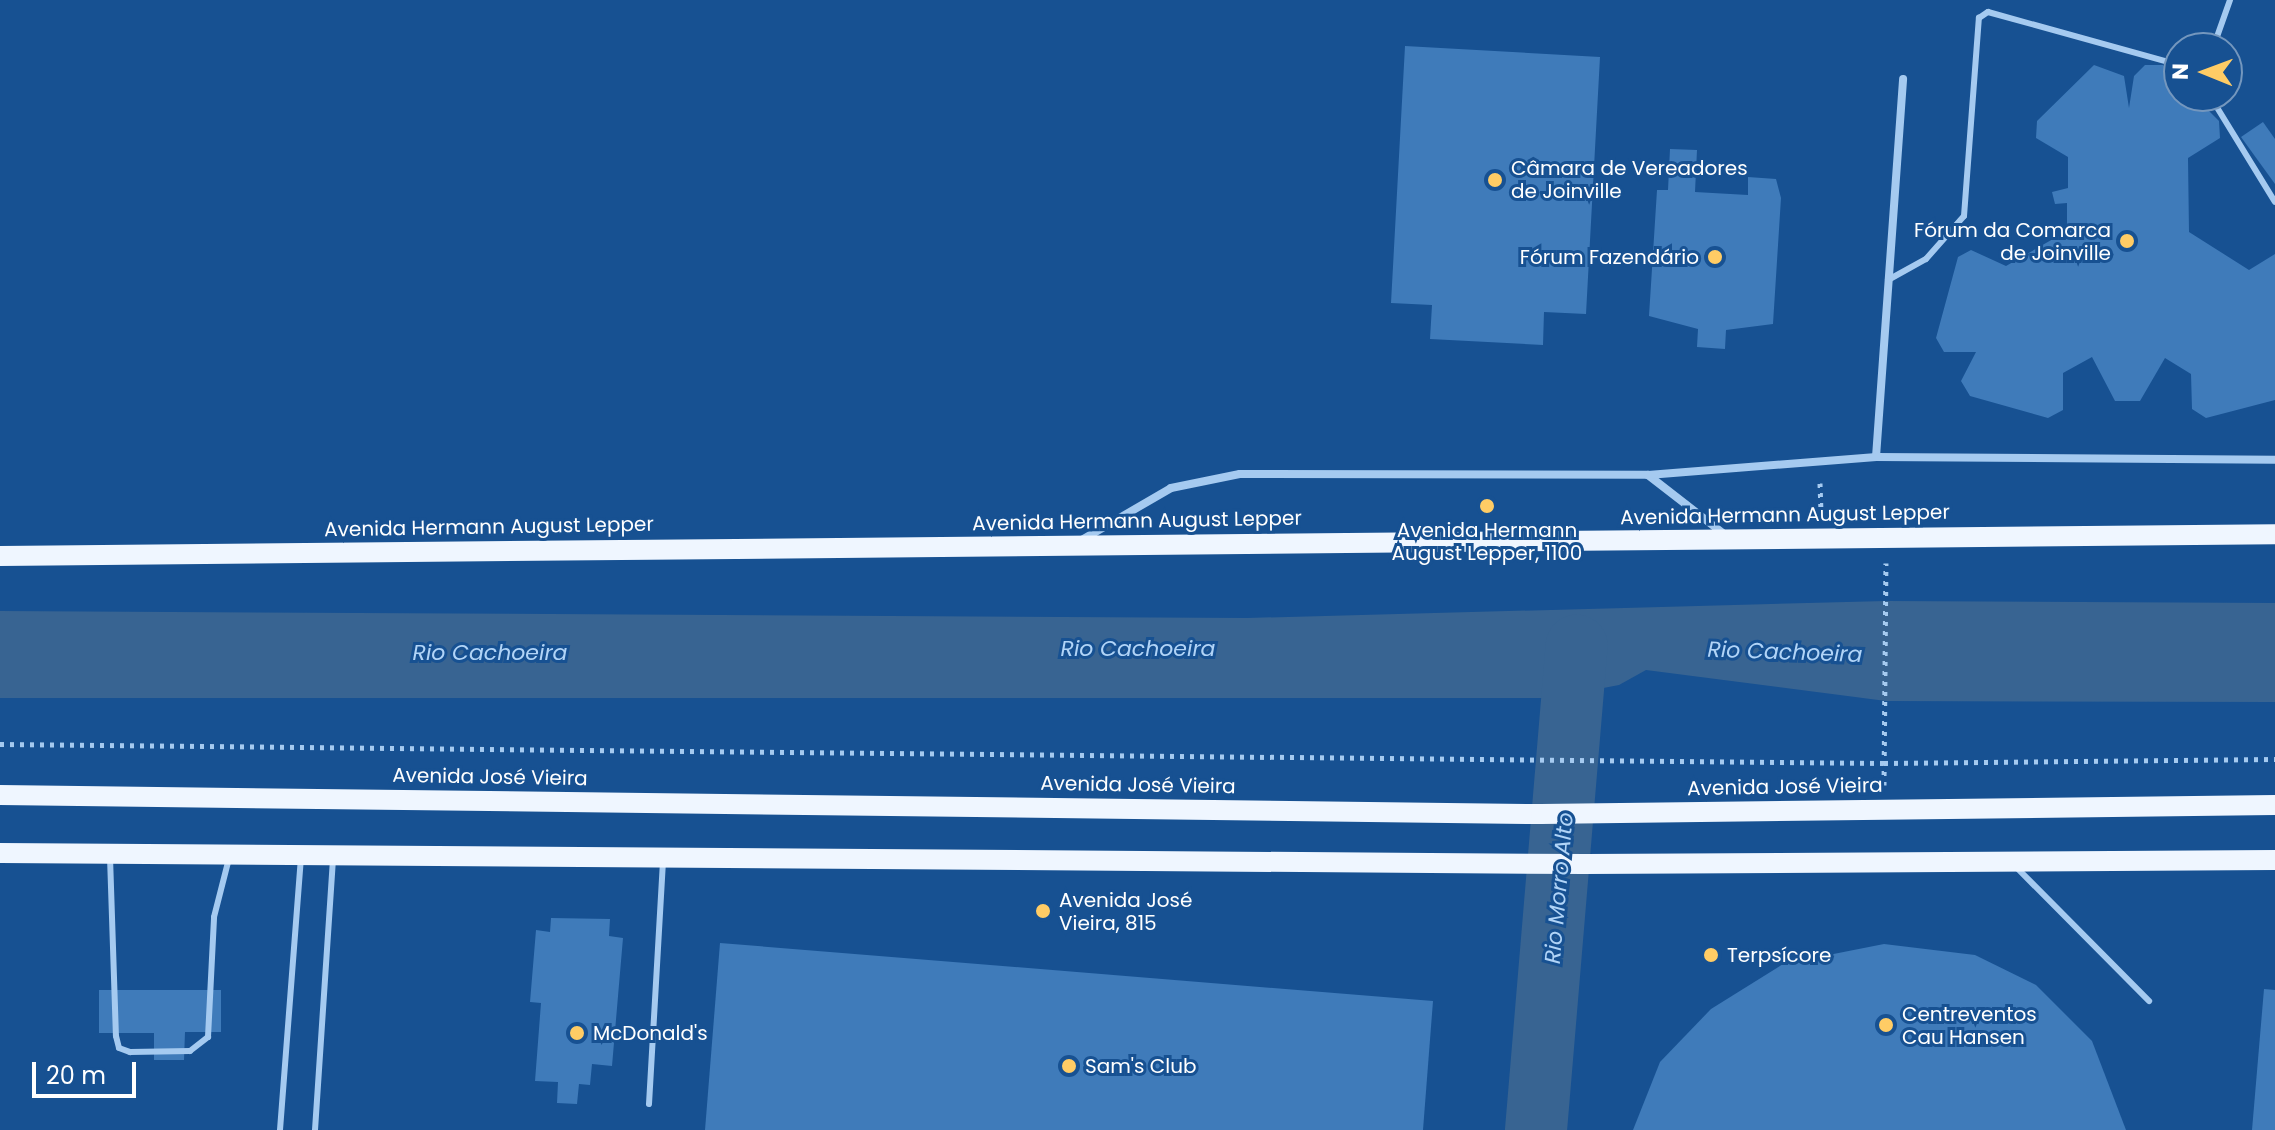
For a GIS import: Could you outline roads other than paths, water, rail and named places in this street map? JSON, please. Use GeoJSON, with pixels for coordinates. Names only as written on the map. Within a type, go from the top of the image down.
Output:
{"type":"FeatureCollection","features":[{"type":"Feature","properties":{"kind":"main road","name":"Avenida Hermann August Lepper"},"geometry":{"type":"LineString","coordinates":[[0,556],[2275,534]]}},
{"type":"Feature","properties":{"kind":"main road","name":"Avenida José Vieira"},"geometry":{"type":"LineString","coordinates":[[0,795],[1541,814],[2275,805]]}},
{"type":"Feature","properties":{"kind":"main road"},"geometry":{"type":"LineString","coordinates":[[0,853],[1586,864],[2275,860]]}},
{"type":"Feature","properties":{"kind":"street"},"geometry":{"type":"LineString","coordinates":[[1876,457],[1903,79]]}},
{"type":"Feature","properties":{"kind":"street"},"geometry":{"type":"LineString","coordinates":[[1073,546],[1171,488],[1240,474],[1648,475],[1819,458],[1876,457],[2275,460]]}},
{"type":"Feature","properties":{"kind":"street"},"geometry":{"type":"LineString","coordinates":[[1648,475],[1731,539]]}},
{"type":"Feature","properties":{"kind":"lane"},"geometry":{"type":"LineString","coordinates":[[2219,32],[2230,0]]}},
{"type":"Feature","properties":{"kind":"lane"},"geometry":{"type":"LineString","coordinates":[[1888,280],[1926,259],[1964,216],[1979,18],[1988,12],[2163,61]]}},
{"type":"Feature","properties":{"kind":"lane"},"geometry":{"type":"LineString","coordinates":[[2220,112],[2275,202]]}},
{"type":"Feature","properties":{"kind":"lane"},"geometry":{"type":"LineString","coordinates":[[110,853],[116,1036],[119,1048],[130,1052],[190,1051],[208,1037],[214,917],[230,854]]}},
{"type":"Feature","properties":{"kind":"lane"},"geometry":{"type":"LineString","coordinates":[[315,1130],[333,855]]}},
{"type":"Feature","properties":{"kind":"lane"},"geometry":{"type":"LineString","coordinates":[[280,1130],[301,856]]}},
{"type":"Feature","properties":{"kind":"lane"},"geometry":{"type":"LineString","coordinates":[[649,1104],[663,857]]}},
{"type":"Feature","properties":{"kind":"lane"},"geometry":{"type":"LineString","coordinates":[[2010,861],[2149,1001]]}},
{"type":"Feature","properties":{"kind":"water","name":"Rio Cachoeira"},"geometry":{"type":"Polygon","coordinates":[[[1886,601],[2275,603],[2275,702],[1886,701],[1646,670],[1619,685],[1551,698],[0,698],[0,611],[1247,618],[1886,601]]]}},
{"type":"Feature","properties":{"kind":"waterway","name":"Rio Morro Alto"},"geometry":{"type":"LineString","coordinates":[[1536,1130],[1577,646]]}},
{"type":"Feature","properties":{"kind":"place","name":"Câmara de Vereadores de Joinville"},"geometry":{"type":"Point","coordinates":[1495,180]}},
{"type":"Feature","properties":{"kind":"place","name":"Fórum da Comarca de Joinville"},"geometry":{"type":"Point","coordinates":[2127,241]}},
{"type":"Feature","properties":{"kind":"place","name":"Fórum Fazendário"},"geometry":{"type":"Point","coordinates":[1715,257]}},
{"type":"Feature","properties":{"kind":"place","name":"Avenida Hermann August Lepper, 1100"},"geometry":{"type":"Point","coordinates":[1487,506]}},
{"type":"Feature","properties":{"kind":"place","name":"Avenida José Vieira, 815"},"geometry":{"type":"Point","coordinates":[1043,911]}},
{"type":"Feature","properties":{"kind":"place","name":"Terpsícore"},"geometry":{"type":"Point","coordinates":[1711,955]}},
{"type":"Feature","properties":{"kind":"place","name":"Centreventos Cau Hansen"},"geometry":{"type":"Point","coordinates":[1886,1025]}},
{"type":"Feature","properties":{"kind":"place","name":"McDonald's"},"geometry":{"type":"Point","coordinates":[577,1033]}},
{"type":"Feature","properties":{"kind":"place","name":"Sam's Club"},"geometry":{"type":"Point","coordinates":[1069,1066]}}]}
